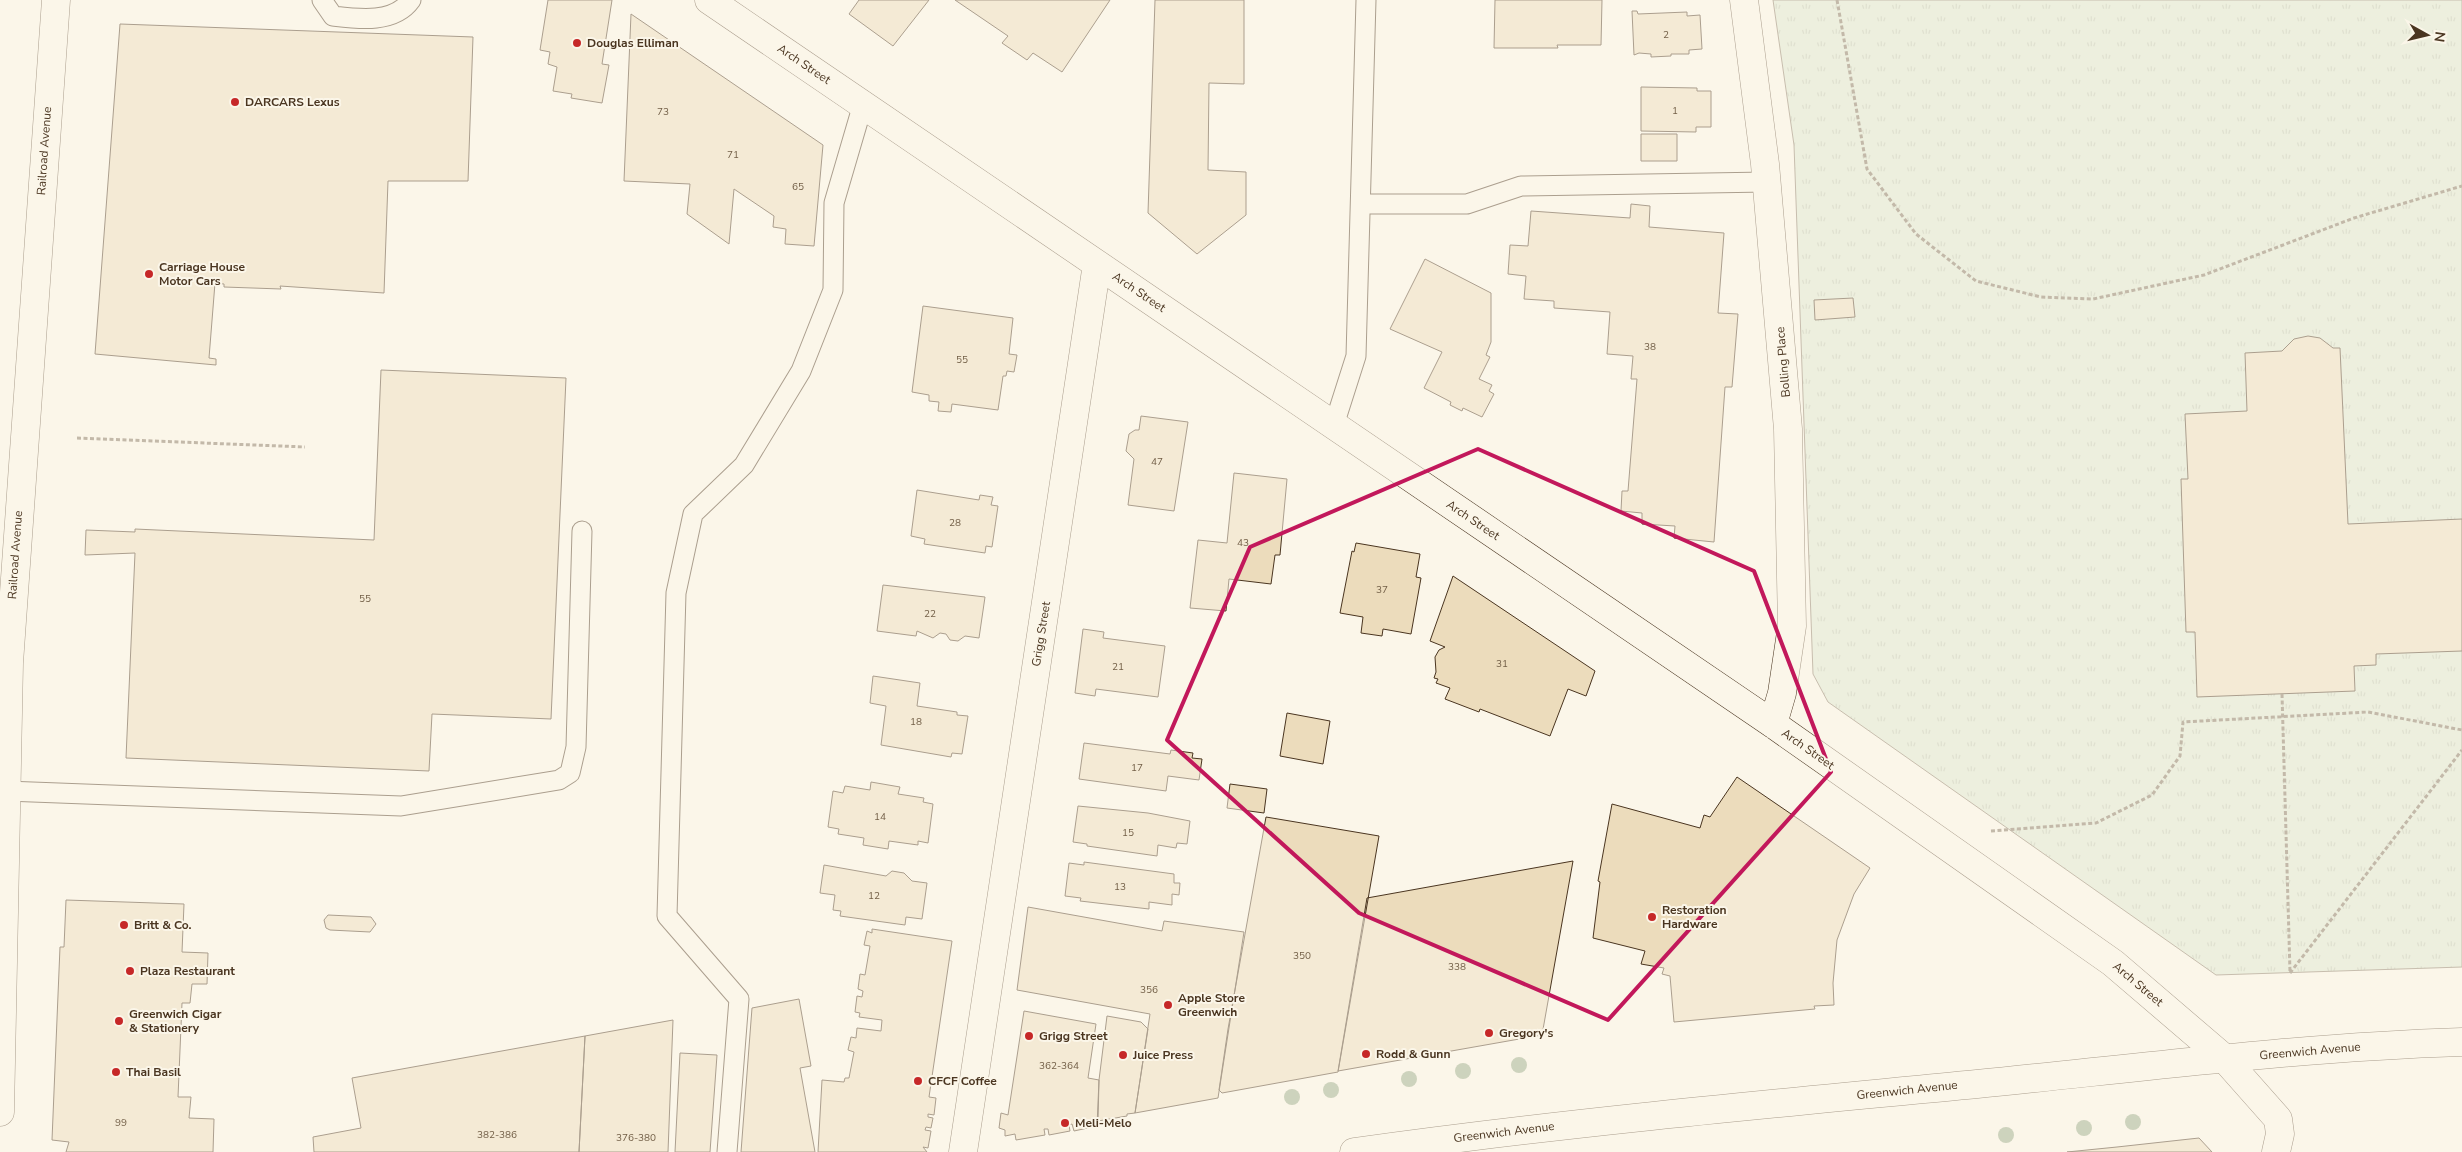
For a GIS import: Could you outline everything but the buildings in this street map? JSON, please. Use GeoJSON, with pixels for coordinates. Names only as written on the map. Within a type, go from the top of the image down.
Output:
{"type":"FeatureCollection","features":[{"type":"Feature","properties":{"kind":"street","name":"Railroad Avenue"},"geometry":{"type":"LineString","coordinates":[[0,1112],[8,663],[56,0]]}},
{"type":"Feature","properties":{"kind":"street","name":"Arch Street"},"geometry":{"type":"LineString","coordinates":[[710,0],[1773,724],[2113,963],[2224,1058],[2278,1119],[2280,1134],[2276,1152]]}},
{"type":"Feature","properties":{"kind":"street","name":"Bolling Place"},"geometry":{"type":"LineString","coordinates":[[1744,0],[1767,182],[1788,430],[1792,626],[1782,693],[1773,724]]}},
{"type":"Feature","properties":{"kind":"street","name":"Grigg Street"},"geometry":{"type":"LineString","coordinates":[[963,1152],[1097,264]]}},
{"type":"Feature","properties":{"kind":"street","name":"Greenwich Avenue"},"geometry":{"type":"LineString","coordinates":[[1354,1152],[1523,1129],[2224,1058],[2331,1048],[2462,1042]]}},
{"type":"Feature","properties":{"kind":"lane"},"geometry":{"type":"LineString","coordinates":[[322,0],[333,16],[368,20],[397,12],[411,0]]}},
{"type":"Feature","properties":{"kind":"lane"},"geometry":{"type":"LineString","coordinates":[[1334,425],[1356,356],[1366,0]]}},
{"type":"Feature","properties":{"kind":"lane"},"geometry":{"type":"LineString","coordinates":[[727,1152],[739,999],[667,916],[676,594],[693,514],[744,465],[801,371],[834,290],[834,204],[863,104]]}},
{"type":"Feature","properties":{"kind":"lane"},"geometry":{"type":"LineString","coordinates":[[1360,204],[1467,204],[1521,186],[1767,182]]}},
{"type":"Feature","properties":{"kind":"lane"},"geometry":{"type":"LineString","coordinates":[[6,791],[401,806],[558,780],[570,773],[576,747],[582,531]]}},
{"type":"Feature","properties":{"kind":"path"},"geometry":{"type":"LineString","coordinates":[[1837,0],[1867,169],[1916,234],[1976,281],[2041,297],[2093,299],[2204,275],[2354,218],[2462,186]]}},
{"type":"Feature","properties":{"kind":"path"},"geometry":{"type":"LineString","coordinates":[[78,438],[305,447]]}},
{"type":"Feature","properties":{"kind":"path"},"geometry":{"type":"LineString","coordinates":[[2282,694],[2290,972],[2462,750]]}},
{"type":"Feature","properties":{"kind":"path"},"geometry":{"type":"LineString","coordinates":[[1988,831],[2096,823],[2152,795],[2180,756],[2183,722],[2368,712],[2462,730]]}},
{"type":"Feature","properties":{"kind":"highlighted area"},"geometry":{"type":"Polygon","coordinates":[[[1478,449],[1754,571],[1831,772],[1608,1020],[1359,913],[1167,740],[1250,547],[1478,449]]]}},
{"type":"Feature","properties":{"kind":"green space"},"geometry":{"type":"Polygon","coordinates":[[[1773,0],[2462,0],[2462,967],[2216,975],[1828,702],[1813,674],[1794,145],[1773,0]]]}},
{"type":"Feature","properties":{"kind":"place","name":"Douglas Elliman"},"geometry":{"type":"Point","coordinates":[577,43]}},
{"type":"Feature","properties":{"kind":"place","name":"DARCARS Lexus"},"geometry":{"type":"Point","coordinates":[235,102]}},
{"type":"Feature","properties":{"kind":"place","name":"Carriage House Motor Cars"},"geometry":{"type":"Point","coordinates":[149,274]}},
{"type":"Feature","properties":{"kind":"place","name":"Restoration Hardware"},"geometry":{"type":"Point","coordinates":[1652,917]}},
{"type":"Feature","properties":{"kind":"place","name":"Britt & Co."},"geometry":{"type":"Point","coordinates":[124,925]}},
{"type":"Feature","properties":{"kind":"place","name":"Plaza Restaurant"},"geometry":{"type":"Point","coordinates":[130,971]}},
{"type":"Feature","properties":{"kind":"place","name":"Apple Store Greenwich"},"geometry":{"type":"Point","coordinates":[1168,1005]}},
{"type":"Feature","properties":{"kind":"place","name":"Greenwich Cigar & Stationery"},"geometry":{"type":"Point","coordinates":[119,1021]}},
{"type":"Feature","properties":{"kind":"place","name":"Gregory's"},"geometry":{"type":"Point","coordinates":[1489,1033]}},
{"type":"Feature","properties":{"kind":"place","name":"Grigg Street"},"geometry":{"type":"Point","coordinates":[1029,1036]}},
{"type":"Feature","properties":{"kind":"place","name":"Rodd & Gunn"},"geometry":{"type":"Point","coordinates":[1366,1054]}},
{"type":"Feature","properties":{"kind":"place","name":"Juice Press"},"geometry":{"type":"Point","coordinates":[1123,1055]}},
{"type":"Feature","properties":{"kind":"place","name":"Thai Basil"},"geometry":{"type":"Point","coordinates":[116,1072]}},
{"type":"Feature","properties":{"kind":"place","name":"CFCF Coffee"},"geometry":{"type":"Point","coordinates":[918,1081]}},
{"type":"Feature","properties":{"kind":"place","name":"Meli-Melo"},"geometry":{"type":"Point","coordinates":[1065,1123]}}]}
